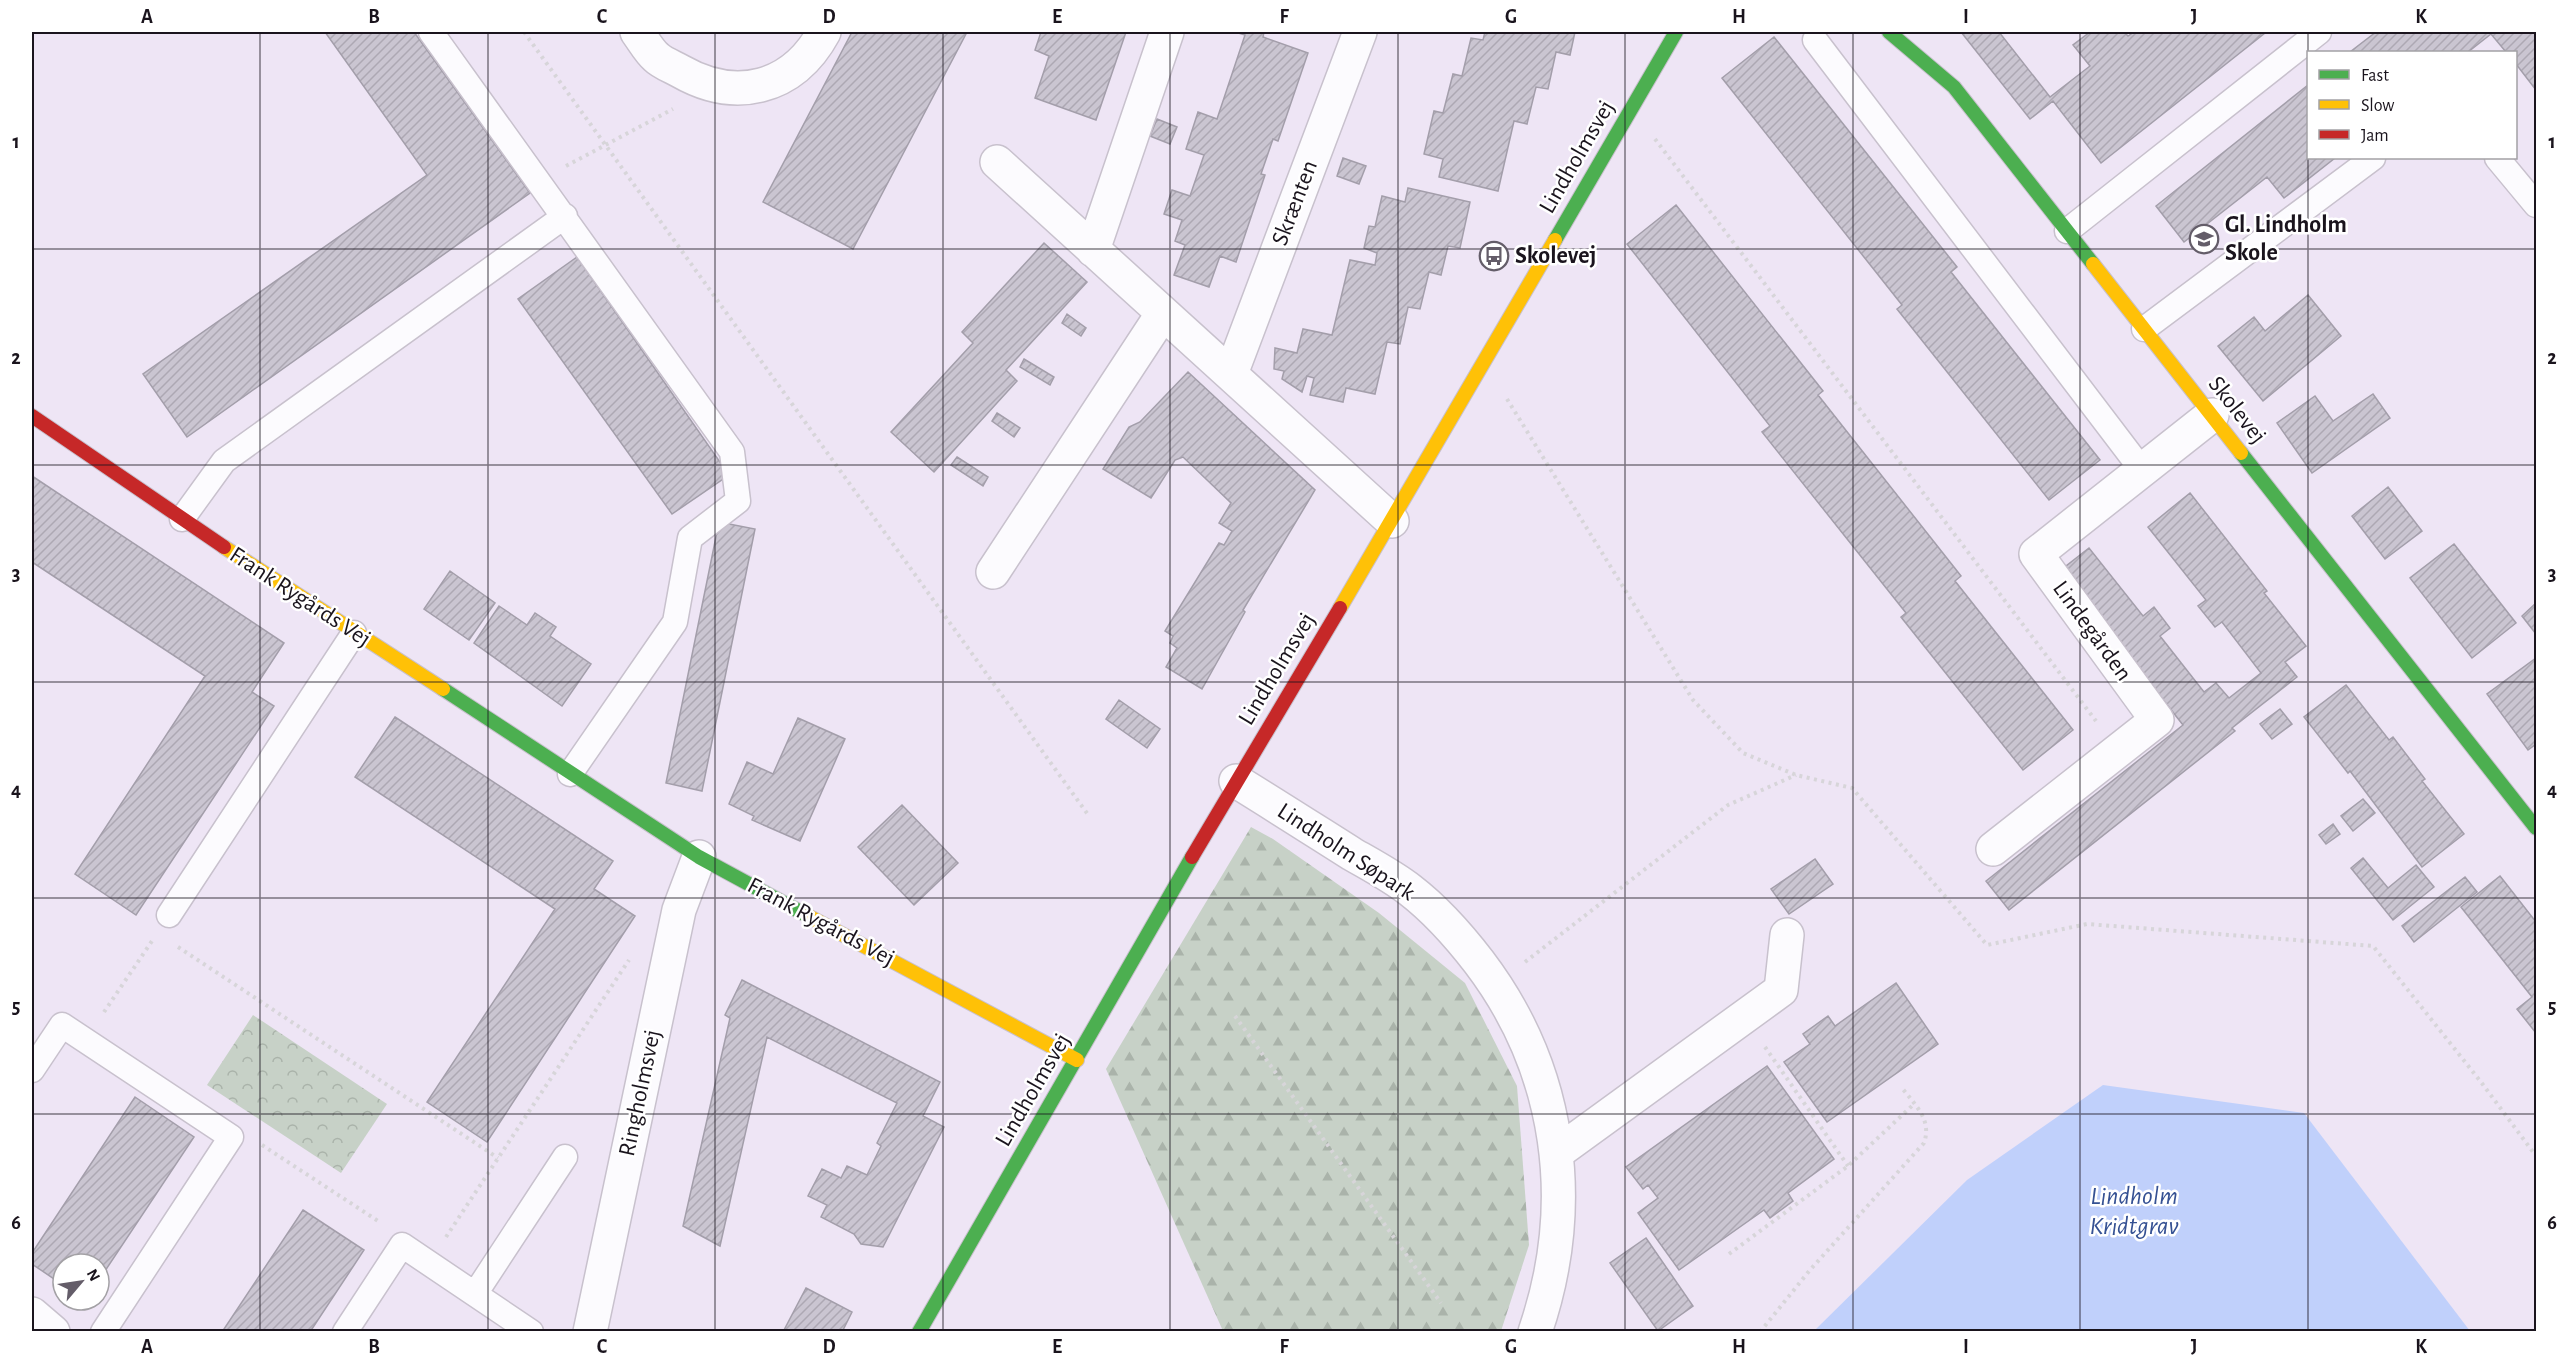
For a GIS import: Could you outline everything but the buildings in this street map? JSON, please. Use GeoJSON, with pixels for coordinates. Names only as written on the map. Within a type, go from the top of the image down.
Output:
{"type":"FeatureCollection","features":[{"type":"Feature","properties":{"kind":"street"},"geometry":{"type":"LineString","coordinates":[[637,32],[657,58],[697,81],[729,88],[763,86],[788,74],[813,51],[824,32]]}},
{"type":"Feature","properties":{"kind":"street"},"geometry":{"type":"LineString","coordinates":[[1093,250],[1167,32]]}},
{"type":"Feature","properties":{"kind":"street","name":"Skrænten"},"geometry":{"type":"LineString","coordinates":[[1231,374],[1360,32]]}},
{"type":"Feature","properties":{"kind":"street","name":"Lindholmsvej"},"geometry":{"type":"LineString","coordinates":[[919,1332],[1236,782],[1392,521],[1676,32]]}},
{"type":"Feature","properties":{"kind":"street","name":"Skolevej"},"geometry":{"type":"LineString","coordinates":[[1890,32],[1954,87],[2536,828]]}},
{"type":"Feature","properties":{"kind":"street"},"geometry":{"type":"LineString","coordinates":[[997,162],[1392,521]]}},
{"type":"Feature","properties":{"kind":"street"},"geometry":{"type":"LineString","coordinates":[[993,572],[1163,313]]}},
{"type":"Feature","properties":{"kind":"street","name":"Frank Rygårds Vej"},"geometry":{"type":"LineString","coordinates":[[32,416],[354,633],[699,857],[1077,1060]]}},
{"type":"Feature","properties":{"kind":"street","name":"Lindegården"},"geometry":{"type":"LineString","coordinates":[[1993,849],[2157,720],[2036,554],[2212,416]]}},
{"type":"Feature","properties":{"kind":"street","name":"Lindholm Søpark"},"geometry":{"type":"LineString","coordinates":[[1236,782],[1410,890],[1456,933],[1496,984],[1521,1027],[1546,1095],[1558,1152],[1559,1208],[1553,1266],[1535,1332]]}},
{"type":"Feature","properties":{"kind":"street","name":"Ringholmsvej"},"geometry":{"type":"LineString","coordinates":[[590,1332],[678,910],[699,857]]}},
{"type":"Feature","properties":{"kind":"street"},"geometry":{"type":"LineString","coordinates":[[1558,1152],[1781,990],[1786,935]]}},
{"type":"Feature","properties":{"kind":"street"},"geometry":{"type":"LineString","coordinates":[[32,1314],[53,1332]]}},
{"type":"Feature","properties":{"kind":"lane"},"geometry":{"type":"LineString","coordinates":[[432,32],[732,452],[738,501],[690,538],[675,622],[570,774]]}},
{"type":"Feature","properties":{"kind":"lane"},"geometry":{"type":"LineString","coordinates":[[2067,231],[2319,32]]}},
{"type":"Feature","properties":{"kind":"lane"},"geometry":{"type":"LineString","coordinates":[[1815,40],[2142,470]]}},
{"type":"Feature","properties":{"kind":"lane"},"geometry":{"type":"LineString","coordinates":[[2144,329],[2372,159]]}},
{"type":"Feature","properties":{"kind":"lane"},"geometry":{"type":"LineString","coordinates":[[2498,159],[2536,205]]}},
{"type":"Feature","properties":{"kind":"lane"},"geometry":{"type":"LineString","coordinates":[[182,519],[224,461],[565,216]]}},
{"type":"Feature","properties":{"kind":"lane"},"geometry":{"type":"LineString","coordinates":[[163,924],[354,633]]}},
{"type":"Feature","properties":{"kind":"lane"},"geometry":{"type":"LineString","coordinates":[[32,1070],[62,1024],[231,1137],[103,1332]]}},
{"type":"Feature","properties":{"kind":"lane"},"geometry":{"type":"LineString","coordinates":[[475,1294],[565,1157]]}},
{"type":"Feature","properties":{"kind":"lane"},"geometry":{"type":"LineString","coordinates":[[345,1332],[402,1245],[531,1332]]}},
{"type":"Feature","properties":{"kind":"path"},"geometry":{"type":"LineString","coordinates":[[524,32],[1089,816]]}},
{"type":"Feature","properties":{"kind":"path"},"geometry":{"type":"LineString","coordinates":[[539,181],[682,105],[697,81]]}},
{"type":"Feature","properties":{"kind":"path"},"geometry":{"type":"LineString","coordinates":[[1624,120],[1658,140],[2118,751]]}},
{"type":"Feature","properties":{"kind":"path"},"geometry":{"type":"LineString","coordinates":[[1496,984],[1728,805],[1796,775]]}},
{"type":"Feature","properties":{"kind":"path"},"geometry":{"type":"LineString","coordinates":[[86,1041],[163,924],[498,1158]]}},
{"type":"Feature","properties":{"kind":"path"},"geometry":{"type":"LineString","coordinates":[[429,1263],[633,953]]}},
{"type":"Feature","properties":{"kind":"path"},"geometry":{"type":"LineString","coordinates":[[1235,1016],[1441,1303]]}},
{"type":"Feature","properties":{"kind":"path"},"geometry":{"type":"LineString","coordinates":[[1744,1017],[1848,1166]]}},
{"type":"Feature","properties":{"kind":"path"},"geometry":{"type":"LineString","coordinates":[[1760,1332],[1810,1270],[1924,1143],[1928,1133],[1927,1120],[1902,1088]]}},
{"type":"Feature","properties":{"kind":"path"},"geometry":{"type":"LineString","coordinates":[[1729,1254],[1848,1166],[1914,1104]]}},
{"type":"Feature","properties":{"kind":"path"},"geometry":{"type":"LineString","coordinates":[[231,1137],[240,1130],[384,1225],[402,1245]]}},
{"type":"Feature","properties":{"kind":"green space"},"geometry":{"type":"Polygon","coordinates":[[[1251,827],[1273,839],[1379,913],[1465,983],[1517,1086],[1529,1245],[1501,1331],[1223,1331],[1106,1069],[1251,827]]]}},
{"type":"Feature","properties":{"kind":"green space"},"geometry":{"type":"Polygon","coordinates":[[[253,1015],[387,1104],[341,1173],[207,1085],[253,1015]]]}},
{"type":"Feature","properties":{"kind":"water","name":"Lindholm Kridtgrav"},"geometry":{"type":"Polygon","coordinates":[[[2103,1085],[2304,1113],[2470,1331],[1814,1331],[1967,1180],[2103,1085]]]}},
{"type":"Feature","properties":{"kind":"traffic: fast"},"geometry":{"type":"LineString","coordinates":[[1555,240],[1676,32]]}},
{"type":"Feature","properties":{"kind":"traffic: fast"},"geometry":{"type":"LineString","coordinates":[[1889,32],[1954,87],[2093,264]]}},
{"type":"Feature","properties":{"kind":"traffic: fast"},"geometry":{"type":"LineString","coordinates":[[2241,453],[2536,828]]}},
{"type":"Feature","properties":{"kind":"traffic: fast"},"geometry":{"type":"LineString","coordinates":[[443,689],[699,857],[808,916]]}},
{"type":"Feature","properties":{"kind":"traffic: fast"},"geometry":{"type":"LineString","coordinates":[[919,1332],[1192,857]]}},
{"type":"Feature","properties":{"kind":"traffic: slow"},"geometry":{"type":"LineString","coordinates":[[1340,608],[1555,240]]}},
{"type":"Feature","properties":{"kind":"traffic: slow"},"geometry":{"type":"LineString","coordinates":[[2093,264],[2241,453]]}},
{"type":"Feature","properties":{"kind":"traffic: slow"},"geometry":{"type":"LineString","coordinates":[[224,547],[443,689]]}},
{"type":"Feature","properties":{"kind":"traffic: slow"},"geometry":{"type":"LineString","coordinates":[[808,916],[1077,1060]]}},
{"type":"Feature","properties":{"kind":"traffic: jam"},"geometry":{"type":"LineString","coordinates":[[32,416],[224,547]]}},
{"type":"Feature","properties":{"kind":"traffic: jam"},"geometry":{"type":"LineString","coordinates":[[1192,857],[1340,608]]}},
{"type":"Feature","properties":{"kind":"place","name":"Gl. Lindholm Skole"},"geometry":{"type":"Point","coordinates":[2204,239]}},
{"type":"Feature","properties":{"kind":"place","name":"Skolevej"},"geometry":{"type":"Point","coordinates":[1494,256]}}]}
